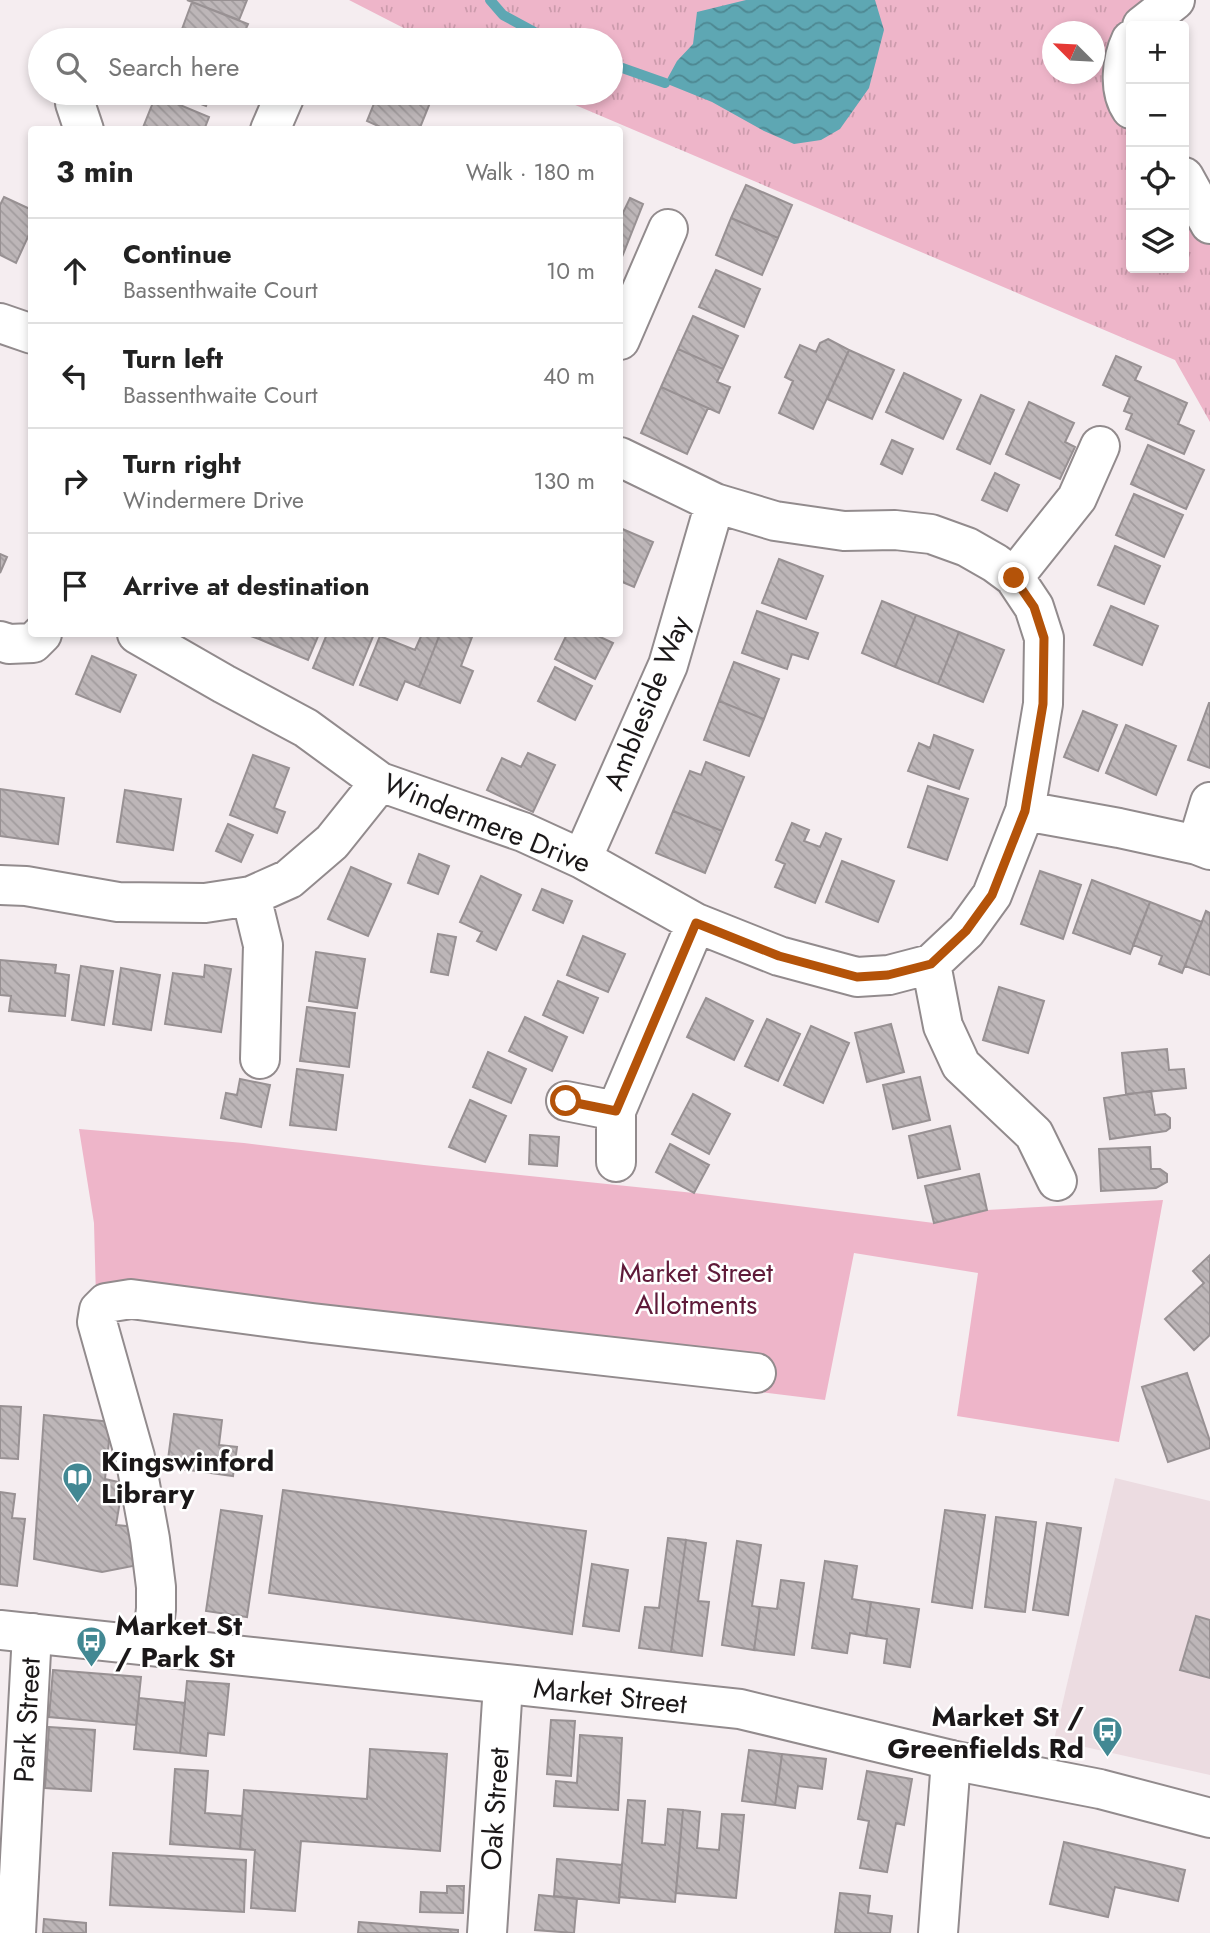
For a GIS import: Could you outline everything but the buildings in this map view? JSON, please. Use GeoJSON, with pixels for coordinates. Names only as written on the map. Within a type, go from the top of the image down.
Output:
{"type":"FeatureCollection","features":[{"type":"Feature","properties":{"kind":"main road"},"geometry":{"type":"LineString","coordinates":[[1148,21],[1175,0]]}},
{"type":"Feature","properties":{"kind":"main road"},"geometry":{"type":"LineString","coordinates":[[1126,59],[1122,75],[1126,95]]}},
{"type":"Feature","properties":{"kind":"main road"},"geometry":{"type":"LineString","coordinates":[[272,126],[281,105]]}},
{"type":"Feature","properties":{"kind":"main road"},"geometry":{"type":"LineString","coordinates":[[1189,186],[1210,224]]}},
{"type":"Feature","properties":{"kind":"main road"},"geometry":{"type":"LineString","coordinates":[[623,333],[668,229]]}},
{"type":"Feature","properties":{"kind":"main road"},"geometry":{"type":"LineString","coordinates":[[0,323],[28,333]]}},
{"type":"Feature","properties":{"kind":"main road"},"geometry":{"type":"LineString","coordinates":[[1014,578],[1077,498],[1100,446]]}},
{"type":"Feature","properties":{"kind":"main road","name":"Windermere Drive"},"geometry":{"type":"LineString","coordinates":[[142,637],[306,728],[380,782],[523,832],[582,859],[696,923],[779,956],[857,977],[888,975],[931,964],[966,931],[992,895],[1025,811],[1043,704],[1044,638],[1034,607],[1014,578],[995,562],[967,547],[931,534],[895,530],[844,531],[775,521],[715,503],[623,458]]}},
{"type":"Feature","properties":{"kind":"main road","name":"Ambleside Way"},"geometry":{"type":"LineString","coordinates":[[582,859],[668,665],[715,503]]}},
{"type":"Feature","properties":{"kind":"main road"},"geometry":{"type":"LineString","coordinates":[[0,641],[9,644],[33,643],[39,637]]}},
{"type":"Feature","properties":{"kind":"main road"},"geometry":{"type":"LineString","coordinates":[[0,885],[26,886],[118,902],[205,903],[251,896],[289,879],[332,842],[380,782]]}},
{"type":"Feature","properties":{"kind":"main road"},"geometry":{"type":"LineString","coordinates":[[1025,811],[1119,828],[1203,848],[1210,802]]}},
{"type":"Feature","properties":{"kind":"main road"},"geometry":{"type":"LineString","coordinates":[[251,896],[263,945],[260,1059]]}},
{"type":"Feature","properties":{"kind":"main road"},"geometry":{"type":"LineString","coordinates":[[616,1162],[616,1111],[696,923]]}},
{"type":"Feature","properties":{"kind":"main road"},"geometry":{"type":"LineString","coordinates":[[931,964],[943,1026],[961,1065],[1034,1134],[1057,1181]]}},
{"type":"Feature","properties":{"kind":"main road"},"geometry":{"type":"LineString","coordinates":[[566,1101],[616,1111]]}},
{"type":"Feature","properties":{"kind":"main road"},"geometry":{"type":"LineString","coordinates":[[152,1644],[156,1587],[150,1539],[135,1457],[97,1322],[99,1310],[106,1303],[131,1299],[312,1323],[756,1373]]}},
{"type":"Feature","properties":{"kind":"main road","name":"Market Street"},"geometry":{"type":"LineString","coordinates":[[16,1632],[152,1644],[503,1685],[740,1709],[951,1760],[1100,1789],[1210,1818]]}},
{"type":"Feature","properties":{"kind":"main road","name":"Park Street"},"geometry":{"type":"LineString","coordinates":[[16,1632],[16,1933]]}},
{"type":"Feature","properties":{"kind":"main road","name":"Oak Street"},"geometry":{"type":"LineString","coordinates":[[486,1933],[503,1685]]}},
{"type":"Feature","properties":{"kind":"main road"},"geometry":{"type":"LineString","coordinates":[[937,1933],[951,1760]]}},
{"type":"Feature","properties":{"kind":"shaded area"},"geometry":{"type":"Polygon","coordinates":[[[1115,1478],[1210,1501],[1210,1775],[1054,1740],[1115,1478]]]}},
{"type":"Feature","properties":{"kind":"green space"},"geometry":{"type":"Polygon","coordinates":[[[349,0],[1178,0],[1140,21],[1126,21],[1126,273],[1189,273],[1189,192],[1210,237],[1210,422],[1175,360],[575,105],[623,105],[623,28],[404,28],[349,0]]]}},
{"type":"Feature","properties":{"kind":"green space","name":"Market Street Allotments"},"geometry":{"type":"Polygon","coordinates":[[[79,1129],[244,1143],[694,1193],[934,1223],[987,1210],[1163,1200],[1119,1442],[957,1416],[978,1273],[854,1253],[825,1400],[265,1331],[96,1298],[94,1223],[79,1129]]]}},
{"type":"Feature","properties":{"kind":"water"},"geometry":{"type":"Polygon","coordinates":[[[746,0],[875,0],[884,30],[869,88],[840,129],[821,140],[794,144],[764,131],[712,102],[665,83],[677,61],[693,44],[697,12],[746,0]]]}},
{"type":"Feature","properties":{"kind":"waterway"},"geometry":{"type":"LineString","coordinates":[[490,0],[503,15],[527,28]]}},
{"type":"Feature","properties":{"kind":"waterway"},"geometry":{"type":"LineString","coordinates":[[623,68],[665,83]]}},
{"type":"Feature","properties":{"kind":"place","name":"Kingswinford Library"},"geometry":{"type":"Point","coordinates":[78,1504]}},
{"type":"Feature","properties":{"kind":"place","name":"Market St / Park St"},"geometry":{"type":"Point","coordinates":[92,1668]}},
{"type":"Feature","properties":{"kind":"place","name":"Market St / Greenfields Rd"},"geometry":{"type":"Point","coordinates":[1107,1759]}},
{"type":"Feature","properties":{"kind":"route"},"geometry":{"type":"LineString","coordinates":[[566,1101],[616,1111],[696,923],[779,956],[857,977],[888,975],[931,964],[966,931],[992,895],[1025,811],[1043,704],[1044,638],[1034,607],[1014,578]]}}]}
